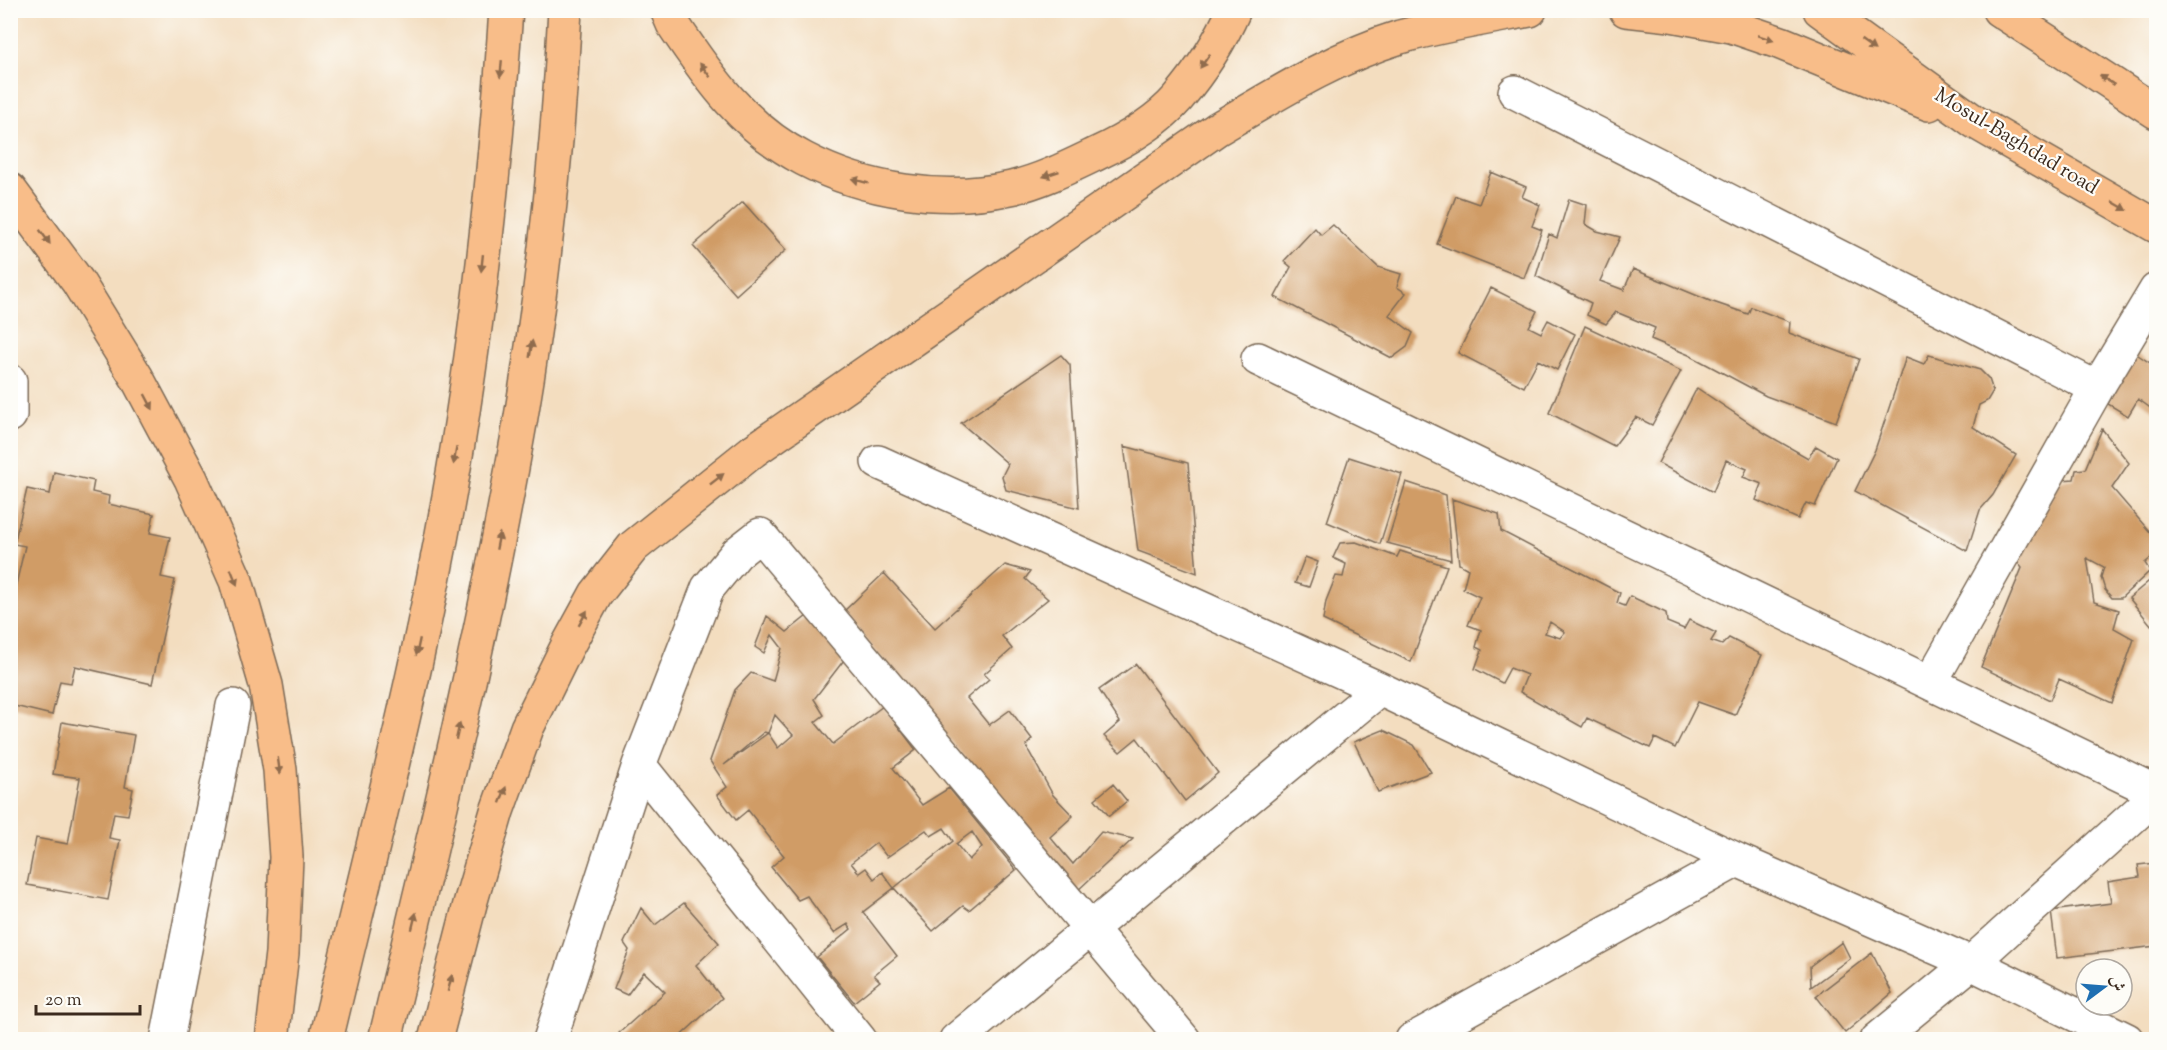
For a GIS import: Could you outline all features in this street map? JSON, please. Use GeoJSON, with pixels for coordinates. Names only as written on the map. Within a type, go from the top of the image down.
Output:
{"type":"FeatureCollection","features":[{"type":"Feature","properties":{"kind":"highway"},"geometry":{"type":"LineString","coordinates":[[326,1040],[413,672],[462,419],[493,173],[506,10]]}},
{"type":"Feature","properties":{"kind":"highway"},"geometry":{"type":"LineString","coordinates":[[386,1040],[469,685],[520,423],[538,304],[552,181],[565,10]]}},
{"type":"Feature","properties":{"kind":"highway"},"geometry":{"type":"LineString","coordinates":[[667,10],[679,34],[729,102],[764,133],[802,159],[839,176],[885,188],[928,193],[970,194],[1012,188],[1059,172],[1105,150],[1141,129],[1176,99],[1223,34],[1234,10]]}},
{"type":"Feature","properties":{"kind":"highway"},"geometry":{"type":"LineString","coordinates":[[435,1040],[470,904],[498,811],[527,728],[596,594],[633,547],[753,451],[1217,129],[1296,83],[1347,58],[1399,38],[1460,22],[1530,10]]}},
{"type":"Feature","properties":{"kind":"highway"},"geometry":{"type":"LineString","coordinates":[[1626,10],[1671,15],[1751,33],[1975,122]]}},
{"type":"Feature","properties":{"kind":"highway","name":"Mosul-Baghdad road"},"geometry":{"type":"LineString","coordinates":[[1820,10],[1975,122],[2157,226]]}},
{"type":"Feature","properties":{"kind":"highway"},"geometry":{"type":"LineString","coordinates":[[1999,10],[2157,112]]}},
{"type":"Feature","properties":{"kind":"highway"},"geometry":{"type":"LineString","coordinates":[[10,190],[78,282],[136,378],[191,479],[236,581],[266,685],[280,770],[286,857],[282,953],[272,1040]]}},
{"type":"Feature","properties":{"kind":"street"},"geometry":{"type":"LineString","coordinates":[[1515,92],[2097,388]]}},
{"type":"Feature","properties":{"kind":"street"},"geometry":{"type":"LineString","coordinates":[[1930,683],[2097,388],[2157,290]]}},
{"type":"Feature","properties":{"kind":"street"},"geometry":{"type":"LineString","coordinates":[[1258,359],[2157,794],[1971,963],[1877,1040]]}},
{"type":"Feature","properties":{"kind":"street"},"geometry":{"type":"LineString","coordinates":[[10,381],[10,415]]}},
{"type":"Feature","properties":{"kind":"street"},"geometry":{"type":"LineString","coordinates":[[878,462],[1380,689],[1737,860],[1971,963],[2127,1040]]}},
{"type":"Feature","properties":{"kind":"street"},"geometry":{"type":"LineString","coordinates":[[550,1040],[639,765],[708,588],[737,553],[760,536],[1184,1040]]}},
{"type":"Feature","properties":{"kind":"street"},"geometry":{"type":"LineString","coordinates":[[956,1040],[1380,689]]}},
{"type":"Feature","properties":{"kind":"street"},"geometry":{"type":"LineString","coordinates":[[167,1040],[233,706]]}},
{"type":"Feature","properties":{"kind":"street"},"geometry":{"type":"LineString","coordinates":[[639,765],[860,1040]]}},
{"type":"Feature","properties":{"kind":"street"},"geometry":{"type":"LineString","coordinates":[[1412,1040],[1737,860]]}},
{"type":"Feature","properties":{"kind":"building"},"geometry":{"type":"Polygon","coordinates":[[[1491,172],[1526,187],[1522,197],[1540,205],[1532,226],[1542,230],[1524,278],[1437,244],[1456,196],[1479,204],[1491,172]]]}},
{"type":"Feature","properties":{"kind":"building"},"geometry":{"type":"Polygon","coordinates":[[[1569,199],[1587,205],[1585,224],[1597,231],[1620,237],[1600,281],[1624,290],[1633,269],[1748,314],[1751,307],[1790,322],[1789,333],[1859,359],[1836,422],[1766,396],[1689,355],[1651,339],[1655,328],[1616,312],[1606,324],[1587,315],[1591,303],[1536,276],[1549,234],[1557,238],[1569,199]]]}},
{"type":"Feature","properties":{"kind":"building"},"geometry":{"type":"Polygon","coordinates":[[[743,202],[786,250],[736,295],[693,246],[743,202]]]}},
{"type":"Feature","properties":{"kind":"building"},"geometry":{"type":"Polygon","coordinates":[[[1333,225],[1378,267],[1401,274],[1397,287],[1406,293],[1389,315],[1413,333],[1407,347],[1392,358],[1275,297],[1291,267],[1284,261],[1315,228],[1321,235],[1333,225]]]}},
{"type":"Feature","properties":{"kind":"building"},"geometry":{"type":"Polygon","coordinates":[[[1491,288],[1537,311],[1529,327],[1541,333],[1548,320],[1575,334],[1557,370],[1538,360],[1524,387],[1458,353],[1491,288]]]}},
{"type":"Feature","properties":{"kind":"building"},"geometry":{"type":"Polygon","coordinates":[[[1585,326],[1681,371],[1652,425],[1636,417],[1614,446],[1549,413],[1585,326]]]}},
{"type":"Feature","properties":{"kind":"building"},"geometry":{"type":"Polygon","coordinates":[[[2135,353],[2156,367],[2156,412],[2138,399],[2128,416],[2108,404],[2135,353]]]}},
{"type":"Feature","properties":{"kind":"building"},"geometry":{"type":"Polygon","coordinates":[[[1061,355],[1070,365],[1079,508],[1006,490],[1002,476],[1008,464],[961,423],[1061,355]]]}},
{"type":"Feature","properties":{"kind":"building"},"geometry":{"type":"Polygon","coordinates":[[[1929,355],[1980,370],[1989,379],[1993,391],[1987,401],[1979,405],[1973,427],[2016,455],[1993,495],[1980,510],[1967,551],[1855,491],[1875,450],[1906,357],[1924,364],[1929,355]]]}},
{"type":"Feature","properties":{"kind":"building"},"geometry":{"type":"Polygon","coordinates":[[[1697,388],[1766,434],[1808,458],[1816,446],[1837,458],[1815,506],[1806,503],[1798,519],[1756,500],[1762,484],[1743,477],[1747,469],[1726,460],[1713,492],[1658,463],[1697,388]]]}},
{"type":"Feature","properties":{"kind":"building"},"geometry":{"type":"Polygon","coordinates":[[[2102,429],[2129,463],[2112,488],[2156,539],[2156,554],[2145,563],[2150,571],[2121,598],[2112,598],[2105,590],[2101,577],[2104,567],[2087,558],[2094,602],[2119,610],[2114,628],[2134,639],[2112,703],[2059,679],[2050,700],[1981,667],[2022,568],[2016,560],[2061,480],[2074,479],[2076,470],[2085,469],[2102,429]]]}},
{"type":"Feature","properties":{"kind":"building"},"geometry":{"type":"Polygon","coordinates":[[[1124,446],[1188,463],[1197,573],[1138,551],[1124,446]]]}},
{"type":"Feature","properties":{"kind":"building"},"geometry":{"type":"Polygon","coordinates":[[[1349,457],[1402,474],[1380,544],[1327,522],[1349,457]]]}},
{"type":"Feature","properties":{"kind":"building"},"geometry":{"type":"Polygon","coordinates":[[[54,472],[94,481],[92,492],[109,496],[108,504],[154,514],[150,533],[170,537],[161,577],[175,580],[152,684],[75,666],[71,683],[60,681],[52,715],[10,705],[10,610],[25,546],[14,544],[27,489],[50,494],[54,472]]]}},
{"type":"Feature","properties":{"kind":"building"},"geometry":{"type":"Polygon","coordinates":[[[1406,482],[1446,495],[1451,560],[1387,543],[1406,482]]]}},
{"type":"Feature","properties":{"kind":"building"},"geometry":{"type":"Polygon","coordinates":[[[1452,499],[1499,514],[1501,531],[1620,593],[1617,603],[1625,606],[1630,596],[1666,613],[1667,622],[1684,629],[1689,620],[1716,633],[1711,641],[1722,645],[1729,638],[1762,655],[1735,715],[1698,702],[1675,748],[1655,738],[1650,748],[1587,718],[1582,727],[1520,692],[1527,675],[1510,668],[1502,683],[1475,669],[1482,650],[1476,647],[1481,630],[1468,625],[1480,597],[1463,589],[1468,569],[1459,564],[1452,499]],[[1550,622],[1545,633],[1560,638],[1565,632],[1550,622]]]}},
{"type":"Feature","properties":{"kind":"building"},"geometry":{"type":"Polygon","coordinates":[[[1356,542],[1397,557],[1400,551],[1447,566],[1411,662],[1323,620],[1326,601],[1336,576],[1343,577],[1346,564],[1333,558],[1340,543],[1356,542]]]}},
{"type":"Feature","properties":{"kind":"building"},"geometry":{"type":"Polygon","coordinates":[[[1305,557],[1318,562],[1309,587],[1295,583],[1305,557]]]}},
{"type":"Feature","properties":{"kind":"building"},"geometry":{"type":"Polygon","coordinates":[[[1005,565],[1030,572],[1025,579],[1048,599],[1002,636],[1012,649],[984,674],[989,679],[967,698],[989,725],[1010,710],[1032,739],[1026,746],[1053,795],[1073,816],[1050,837],[1073,864],[1101,832],[1133,839],[1076,892],[843,612],[884,573],[935,628],[1005,565]]]}},
{"type":"Feature","properties":{"kind":"building"},"geometry":{"type":"Polygon","coordinates":[[[2154,577],[2156,581],[2156,631],[2129,598],[2154,577]]]}},
{"type":"Feature","properties":{"kind":"building"},"geometry":{"type":"Polygon","coordinates":[[[767,616],[787,632],[807,616],[844,660],[814,699],[824,715],[815,722],[833,744],[883,706],[916,750],[893,768],[922,805],[949,788],[1016,870],[969,910],[963,906],[933,931],[894,888],[863,912],[897,956],[874,975],[880,981],[854,1002],[817,957],[851,929],[848,924],[834,933],[807,896],[798,900],[771,867],[784,856],[748,810],[736,820],[717,795],[727,787],[710,761],[735,690],[751,673],[773,681],[782,648],[772,635],[764,653],[755,647],[767,616]],[[775,715],[768,733],[778,748],[793,735],[775,715]],[[764,732],[724,765],[768,733],[764,732]],[[944,828],[931,836],[926,830],[887,857],[876,843],[851,863],[859,873],[866,868],[874,879],[882,872],[894,888],[953,841],[944,828]],[[972,832],[956,844],[969,860],[982,847],[972,832]]]}},
{"type":"Feature","properties":{"kind":"building"},"geometry":{"type":"Polygon","coordinates":[[[1136,664],[1218,773],[1185,801],[1137,738],[1120,752],[1104,736],[1120,722],[1099,690],[1136,664]]]}},
{"type":"Feature","properties":{"kind":"building"},"geometry":{"type":"Polygon","coordinates":[[[62,722],[134,735],[125,787],[133,789],[128,815],[114,813],[109,838],[120,840],[108,900],[27,885],[36,838],[68,844],[80,778],[53,774],[62,722]]]}},
{"type":"Feature","properties":{"kind":"building"},"geometry":{"type":"Polygon","coordinates":[[[1383,730],[1414,745],[1431,772],[1378,792],[1354,742],[1383,730]]]}},
{"type":"Feature","properties":{"kind":"building"},"geometry":{"type":"Polygon","coordinates":[[[1113,784],[1127,801],[1109,816],[1095,799],[1113,784]]]}},
{"type":"Feature","properties":{"kind":"building"},"geometry":{"type":"Polygon","coordinates":[[[2156,863],[2156,946],[2057,958],[2051,911],[2111,903],[2108,882],[2140,877],[2138,865],[2156,863]]]}},
{"type":"Feature","properties":{"kind":"building"},"geometry":{"type":"Polygon","coordinates":[[[684,903],[719,943],[696,965],[722,998],[676,1040],[625,1040],[619,1033],[665,992],[644,972],[627,995],[614,989],[629,950],[624,943],[641,908],[655,925],[684,903]]]}},
{"type":"Feature","properties":{"kind":"building"},"geometry":{"type":"Polygon","coordinates":[[[1842,942],[1850,958],[1811,987],[1810,966],[1842,942]]]}},
{"type":"Feature","properties":{"kind":"building"},"geometry":{"type":"Polygon","coordinates":[[[1872,953],[1892,993],[1845,1033],[1816,996],[1872,953]]]}}]}
